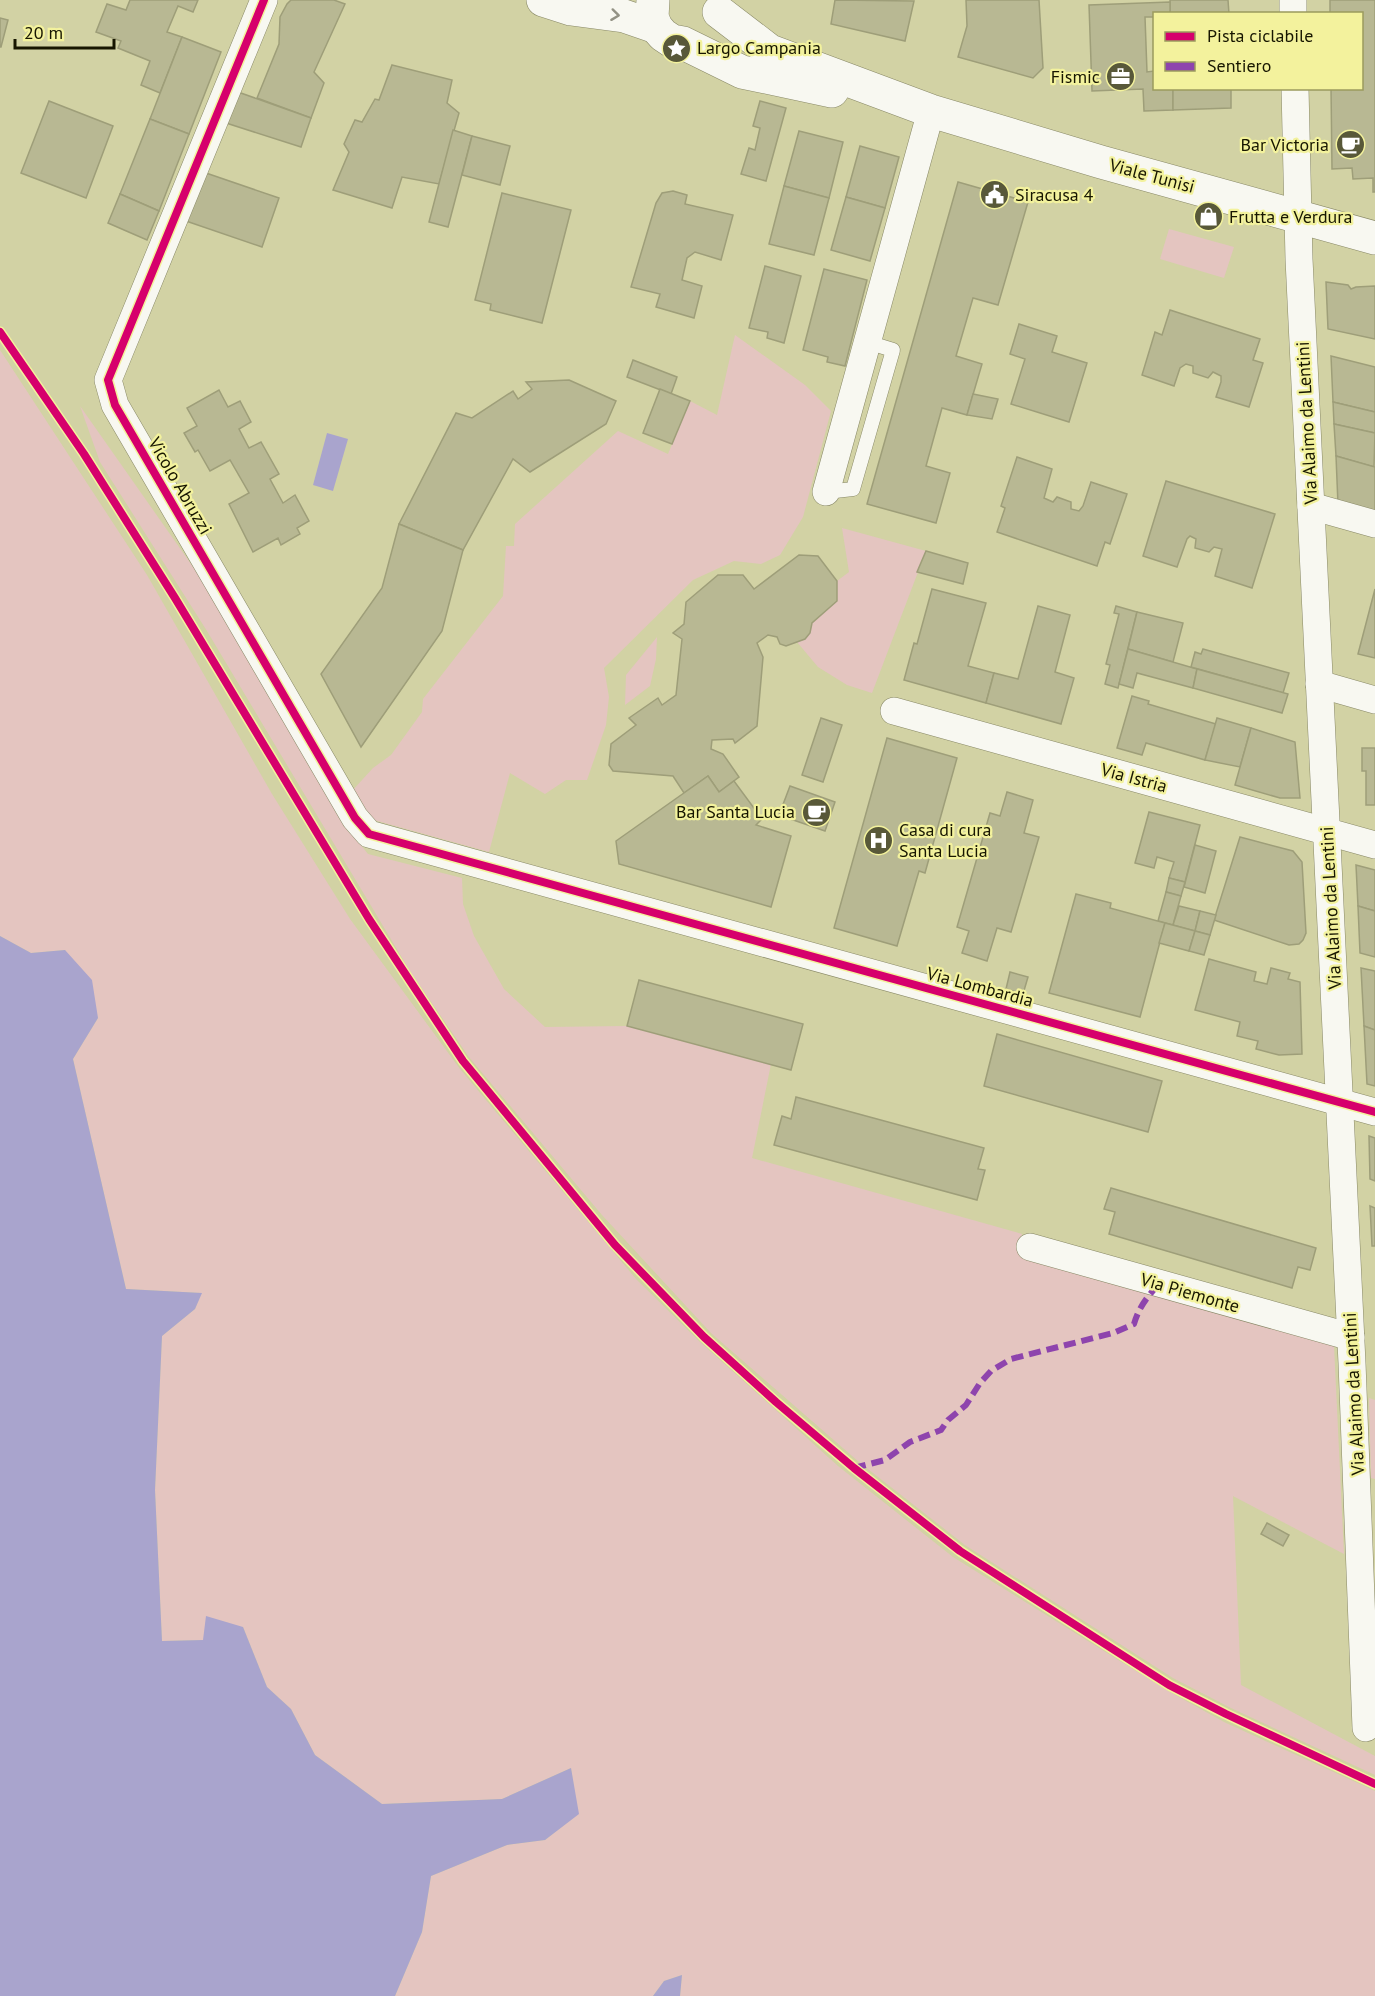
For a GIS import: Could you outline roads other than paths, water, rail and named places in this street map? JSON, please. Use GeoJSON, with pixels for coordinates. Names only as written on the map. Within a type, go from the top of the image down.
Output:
{"type":"FeatureCollection","features":[{"type":"Feature","properties":{"kind":"street","name":"Vicolo Abruzzi"},"geometry":{"type":"LineString","coordinates":[[264,0],[108,380],[115,405],[355,818],[369,834],[578,891]]}},
{"type":"Feature","properties":{"kind":"street"},"geometry":{"type":"LineString","coordinates":[[557,4],[664,24],[694,42],[703,38],[717,22],[725,7],[770,51],[931,111]]}},
{"type":"Feature","properties":{"kind":"street"},"geometry":{"type":"LineString","coordinates":[[664,24],[742,72],[931,111]]}},
{"type":"Feature","properties":{"kind":"street","name":"Via Alaimo da Lentini"},"geometry":{"type":"LineString","coordinates":[[1295,90],[1298,216],[1319,684],[1340,1101],[1359,1357],[1368,1544],[1366,1728]]}},
{"type":"Feature","properties":{"kind":"street"},"geometry":{"type":"LineString","coordinates":[[826,492],[931,111]]}},
{"type":"Feature","properties":{"kind":"street","name":"Viale Tunisi"},"geometry":{"type":"LineString","coordinates":[[931,111],[1101,162],[1375,238]]}},
{"type":"Feature","properties":{"kind":"street"},"geometry":{"type":"LineString","coordinates":[[1311,506],[1375,525]]}},
{"type":"Feature","properties":{"kind":"street"},"geometry":{"type":"LineString","coordinates":[[1319,684],[1375,700]]}},
{"type":"Feature","properties":{"kind":"street","name":"Via Istria"},"geometry":{"type":"LineString","coordinates":[[894,711],[1375,845]]}},
{"type":"Feature","properties":{"kind":"street","name":"Via Lombardia"},"geometry":{"type":"LineString","coordinates":[[578,891],[1375,1112]]}},
{"type":"Feature","properties":{"kind":"street","name":"Via Piemonte"},"geometry":{"type":"LineString","coordinates":[[1029,1247],[1359,1357]]}},
{"type":"Feature","properties":{"kind":"place","name":"Largo Campania"},"geometry":{"type":"Point","coordinates":[676,48]}},
{"type":"Feature","properties":{"kind":"place","name":"Fismic"},"geometry":{"type":"Point","coordinates":[1121,77]}},
{"type":"Feature","properties":{"kind":"place","name":"Bar Victoria"},"geometry":{"type":"Point","coordinates":[1350,145]}},
{"type":"Feature","properties":{"kind":"place","name":"Siracusa 4"},"geometry":{"type":"Point","coordinates":[994,195]}},
{"type":"Feature","properties":{"kind":"place","name":"Frutta e Verdura"},"geometry":{"type":"Point","coordinates":[1208,217]}},
{"type":"Feature","properties":{"kind":"place","name":"Bar Santa Lucia"},"geometry":{"type":"Point","coordinates":[816,812]}},
{"type":"Feature","properties":{"kind":"place","name":"Casa di cura Santa Lucia"},"geometry":{"type":"Point","coordinates":[878,840]}}]}
